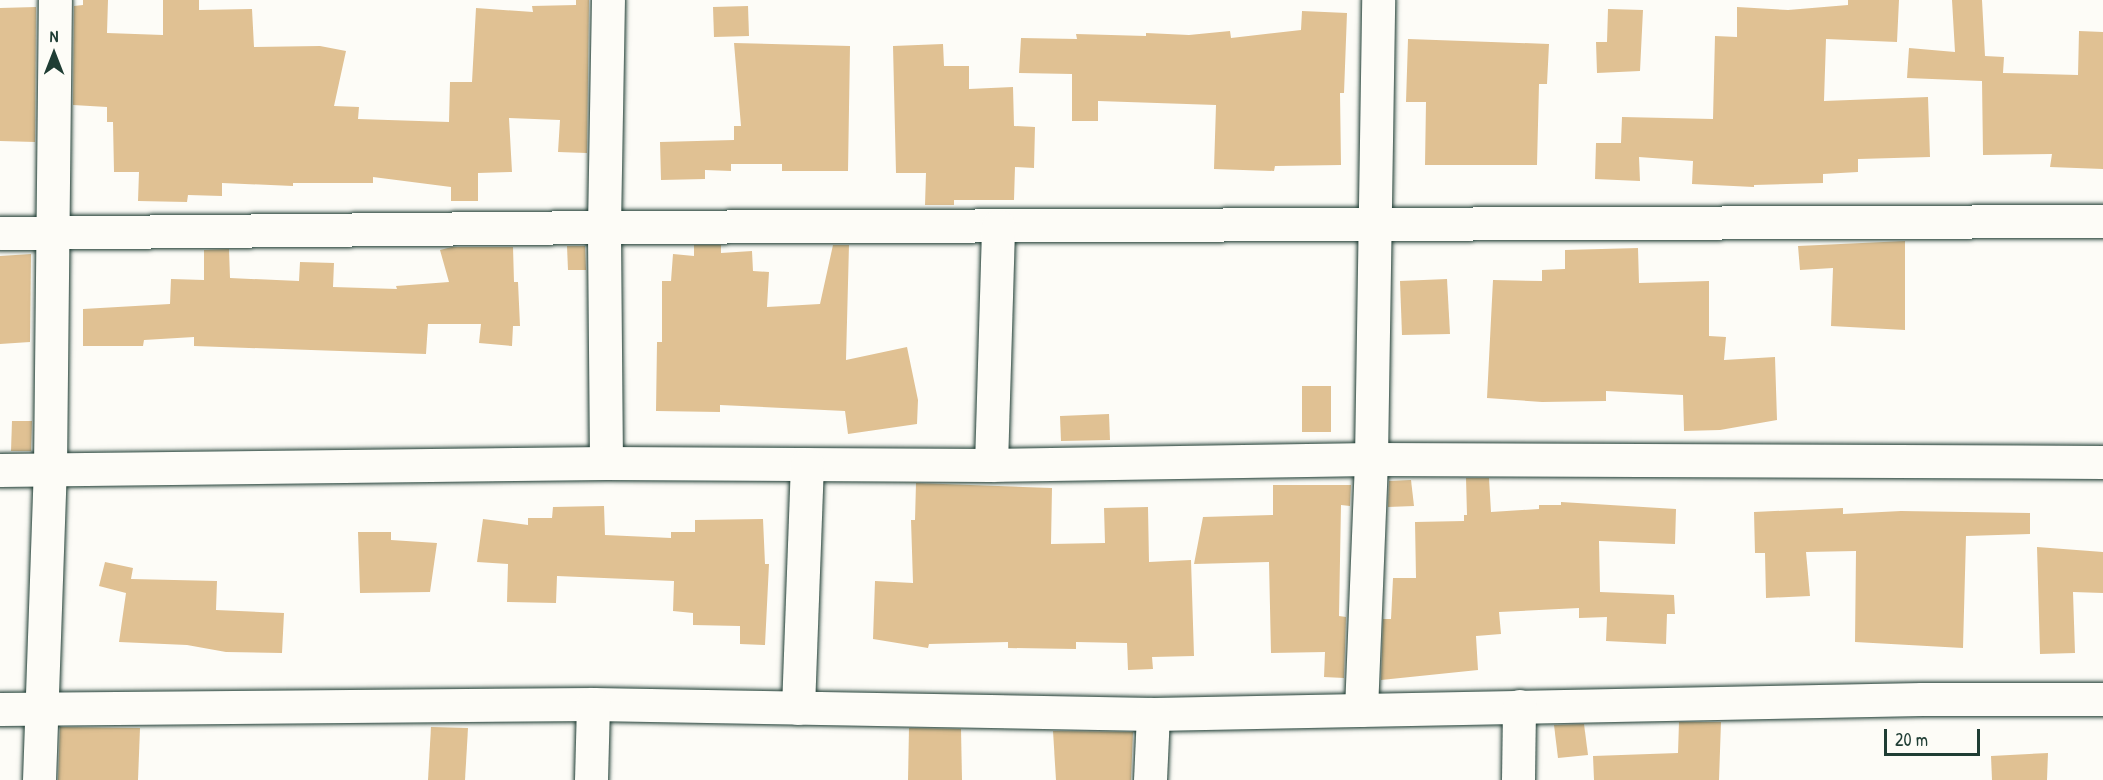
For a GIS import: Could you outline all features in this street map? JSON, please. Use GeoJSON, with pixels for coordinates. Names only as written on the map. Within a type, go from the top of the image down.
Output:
{"type":"FeatureCollection","features":[{"type":"Feature","properties":{"kind":"street"},"geometry":{"type":"LineString","coordinates":[[39,780],[50,469],[55,0]]}},
{"type":"Feature","properties":{"kind":"street"},"geometry":{"type":"LineString","coordinates":[[606,463],[604,227],[608,0]]}},
{"type":"Feature","properties":{"kind":"street"},"geometry":{"type":"LineString","coordinates":[[1361,710],[1371,459],[1378,0]]}},
{"type":"Feature","properties":{"kind":"street"},"geometry":{"type":"LineString","coordinates":[[0,233],[604,227],[1374,226],[2103,221]]}},
{"type":"Feature","properties":{"kind":"street"},"geometry":{"type":"LineString","coordinates":[[991,465],[998,226]]}},
{"type":"Feature","properties":{"kind":"street"},"geometry":{"type":"LineString","coordinates":[[0,470],[606,463],[991,465],[1371,459],[2103,462]]}},
{"type":"Feature","properties":{"kind":"street"},"geometry":{"type":"LineString","coordinates":[[798,708],[807,464]]}},
{"type":"Feature","properties":{"kind":"street"},"geometry":{"type":"LineString","coordinates":[[0,709],[593,704],[1153,714],[1519,706],[2103,699]]}},
{"type":"Feature","properties":{"kind":"street"},"geometry":{"type":"LineString","coordinates":[[591,780],[593,704]]}},
{"type":"Feature","properties":{"kind":"street"},"geometry":{"type":"LineString","coordinates":[[1518,780],[1519,706]]}},
{"type":"Feature","properties":{"kind":"street"},"geometry":{"type":"LineString","coordinates":[[1150,780],[1153,714]]}},
{"type":"Feature","properties":{"kind":"building"},"geometry":{"type":"Polygon","coordinates":[[[83,0],[108,0],[107,33],[163,35],[163,0],[199,0],[199,10],[252,9],[254,47],[320,46],[346,51],[334,106],[359,107],[358,119],[449,122],[450,82],[472,82],[476,8],[533,12],[532,6],[576,5],[576,0],[589,0],[587,153],[558,152],[560,120],[509,118],[512,172],[478,173],[478,201],[451,201],[451,187],[373,177],[373,183],[293,183],[293,186],[222,183],[222,196],[188,195],[187,202],[138,201],[139,172],[114,172],[113,122],[107,122],[107,107],[73,105],[74,6],[83,5],[83,0]]]}},
{"type":"Feature","properties":{"kind":"building"},"geometry":{"type":"Polygon","coordinates":[[[1848,0],[1899,0],[1897,42],[1826,39],[1824,101],[1928,97],[1930,157],[1858,159],[1858,172],[1823,174],[1823,183],[1754,185],[1754,187],[1692,184],[1693,161],[1639,157],[1640,181],[1595,179],[1596,143],[1621,143],[1622,117],[1713,119],[1715,36],[1737,37],[1737,7],[1788,10],[1848,5],[1848,0]]]}},
{"type":"Feature","properties":{"kind":"building"},"geometry":{"type":"Polygon","coordinates":[[[1952,0],[1982,0],[1985,56],[2004,57],[2003,73],[2078,75],[2079,31],[2103,32],[2103,169],[2050,167],[2052,154],[1983,155],[1982,81],[1907,78],[1909,48],[1955,52],[1952,0]]]}},
{"type":"Feature","properties":{"kind":"building"},"geometry":{"type":"Polygon","coordinates":[[[748,6],[749,36],[714,37],[713,7],[748,6]]]}},
{"type":"Feature","properties":{"kind":"building"},"geometry":{"type":"Polygon","coordinates":[[[36,7],[35,142],[0,141],[0,8],[36,7]]]}},
{"type":"Feature","properties":{"kind":"building"},"geometry":{"type":"Polygon","coordinates":[[[1608,9],[1643,10],[1640,71],[1597,73],[1596,42],[1607,42],[1608,9]]]}},
{"type":"Feature","properties":{"kind":"building"},"geometry":{"type":"Polygon","coordinates":[[[1302,11],[1347,13],[1344,93],[1340,93],[1341,165],[1275,166],[1274,171],[1214,169],[1216,105],[1098,101],[1098,121],[1072,121],[1072,74],[1019,73],[1021,38],[1077,39],[1076,34],[1146,36],[1146,33],[1189,35],[1230,31],[1231,38],[1301,30],[1302,11]]]}},
{"type":"Feature","properties":{"kind":"building"},"geometry":{"type":"Polygon","coordinates":[[[1408,39],[1549,44],[1547,84],[1539,84],[1537,165],[1425,165],[1426,102],[1406,102],[1408,39]]]}},
{"type":"Feature","properties":{"kind":"building"},"geometry":{"type":"Polygon","coordinates":[[[734,43],[850,46],[848,171],[782,171],[782,164],[731,164],[731,171],[705,170],[705,179],[661,180],[660,142],[734,140],[734,126],[741,126],[734,43]]]}},
{"type":"Feature","properties":{"kind":"building"},"geometry":{"type":"Polygon","coordinates":[[[943,44],[944,66],[969,66],[969,89],[1013,87],[1014,126],[1035,127],[1034,168],[1015,167],[1014,200],[954,200],[954,205],[925,205],[926,173],[896,173],[893,46],[943,44]]]}},
{"type":"Feature","properties":{"kind":"building"},"geometry":{"type":"Polygon","coordinates":[[[1905,241],[1905,330],[1831,326],[1833,268],[1800,270],[1798,246],[1905,241]]]}},
{"type":"Feature","properties":{"kind":"building"},"geometry":{"type":"Polygon","coordinates":[[[694,245],[721,245],[721,253],[752,251],[753,271],[769,272],[767,307],[820,304],[833,245],[849,245],[846,360],[907,347],[918,400],[917,424],[848,434],[845,411],[720,405],[720,412],[656,411],[657,342],[662,342],[662,281],[671,281],[673,254],[694,256],[694,245]]]}},
{"type":"Feature","properties":{"kind":"building"},"geometry":{"type":"Polygon","coordinates":[[[567,246],[585,246],[586,270],[568,270],[567,246]]]}},
{"type":"Feature","properties":{"kind":"building"},"geometry":{"type":"Polygon","coordinates":[[[452,247],[513,247],[514,282],[518,282],[520,326],[513,326],[512,346],[479,343],[481,324],[428,324],[426,354],[194,346],[194,337],[144,340],[143,346],[83,346],[83,309],[170,304],[171,279],[204,280],[204,250],[229,249],[230,278],[299,281],[300,262],[334,263],[333,287],[397,289],[396,286],[449,282],[440,250],[452,247]]]}},
{"type":"Feature","properties":{"kind":"building"},"geometry":{"type":"Polygon","coordinates":[[[1638,248],[1639,283],[1709,281],[1709,336],[1726,337],[1724,360],[1775,357],[1777,420],[1720,430],[1684,431],[1683,395],[1606,391],[1606,401],[1542,402],[1487,398],[1493,280],[1542,281],[1542,270],[1565,269],[1565,250],[1638,248]]]}},
{"type":"Feature","properties":{"kind":"building"},"geometry":{"type":"Polygon","coordinates":[[[31,254],[30,342],[0,344],[0,256],[31,254]]]}},
{"type":"Feature","properties":{"kind":"building"},"geometry":{"type":"Polygon","coordinates":[[[1447,279],[1450,334],[1402,335],[1400,281],[1447,279]]]}},
{"type":"Feature","properties":{"kind":"building"},"geometry":{"type":"Polygon","coordinates":[[[1302,386],[1331,386],[1331,432],[1302,432],[1302,386]]]}},
{"type":"Feature","properties":{"kind":"building"},"geometry":{"type":"Polygon","coordinates":[[[1109,414],[1110,440],[1061,441],[1060,416],[1109,414]]]}},
{"type":"Feature","properties":{"kind":"building"},"geometry":{"type":"Polygon","coordinates":[[[12,421],[32,421],[31,451],[11,451],[12,421]]]}},
{"type":"Feature","properties":{"kind":"building"},"geometry":{"type":"Polygon","coordinates":[[[1466,478],[1489,478],[1491,512],[1539,509],[1539,505],[1561,505],[1561,502],[1676,509],[1675,544],[1599,541],[1600,592],[1674,595],[1675,614],[1667,614],[1666,644],[1606,641],[1607,617],[1579,618],[1579,608],[1499,612],[1501,634],[1476,636],[1478,670],[1381,680],[1383,619],[1391,619],[1393,578],[1416,578],[1415,522],[1464,521],[1464,515],[1467,515],[1466,478]]]}},
{"type":"Feature","properties":{"kind":"building"},"geometry":{"type":"Polygon","coordinates":[[[1411,480],[1414,506],[1388,507],[1389,481],[1411,480]]]}},
{"type":"Feature","properties":{"kind":"building"},"geometry":{"type":"Polygon","coordinates":[[[916,483],[1052,488],[1051,544],[1105,543],[1104,508],[1148,507],[1149,562],[1191,560],[1194,656],[1152,657],[1153,669],[1128,670],[1127,643],[1076,642],[1076,649],[1008,648],[1008,642],[929,644],[928,648],[873,639],[875,581],[913,583],[911,520],[915,520],[916,483]]]}},
{"type":"Feature","properties":{"kind":"building"},"geometry":{"type":"Polygon","coordinates":[[[1273,485],[1351,485],[1350,506],[1341,505],[1339,616],[1346,617],[1344,678],[1324,677],[1325,652],[1271,653],[1269,562],[1194,564],[1203,517],[1273,515],[1273,485]]]}},
{"type":"Feature","properties":{"kind":"building"},"geometry":{"type":"Polygon","coordinates":[[[604,506],[605,535],[671,538],[671,532],[695,532],[695,520],[763,519],[765,564],[769,564],[765,645],[740,644],[740,626],[693,625],[693,613],[673,611],[674,581],[557,576],[556,603],[507,602],[508,564],[477,562],[483,519],[528,525],[528,518],[552,518],[553,507],[604,506]]]}},
{"type":"Feature","properties":{"kind":"building"},"geometry":{"type":"Polygon","coordinates":[[[1843,508],[1843,514],[1901,511],[2030,513],[2030,534],[1966,536],[1963,648],[1855,642],[1856,551],[1806,552],[1810,596],[1766,598],[1765,553],[1755,553],[1754,512],[1843,508]]]}},
{"type":"Feature","properties":{"kind":"building"},"geometry":{"type":"Polygon","coordinates":[[[358,532],[391,532],[391,540],[437,543],[430,592],[360,593],[358,532]]]}},
{"type":"Feature","properties":{"kind":"building"},"geometry":{"type":"Polygon","coordinates":[[[2037,547],[2103,552],[2103,593],[2073,592],[2075,653],[2040,654],[2037,547]]]}},
{"type":"Feature","properties":{"kind":"building"},"geometry":{"type":"Polygon","coordinates":[[[105,562],[133,568],[131,579],[217,581],[216,610],[284,613],[282,653],[226,652],[187,645],[119,642],[126,593],[99,586],[105,562]]]}},
{"type":"Feature","properties":{"kind":"building"},"geometry":{"type":"Polygon","coordinates":[[[1679,722],[1721,722],[1719,780],[1594,780],[1593,756],[1678,753],[1679,722]]]}},
{"type":"Feature","properties":{"kind":"building"},"geometry":{"type":"Polygon","coordinates":[[[1584,724],[1588,755],[1558,758],[1554,725],[1584,724]]]}},
{"type":"Feature","properties":{"kind":"building"},"geometry":{"type":"Polygon","coordinates":[[[60,727],[140,728],[138,780],[58,780],[60,727]]]}},
{"type":"Feature","properties":{"kind":"building"},"geometry":{"type":"Polygon","coordinates":[[[431,727],[468,728],[465,780],[428,780],[431,727]]]}},
{"type":"Feature","properties":{"kind":"building"},"geometry":{"type":"Polygon","coordinates":[[[909,728],[961,729],[962,780],[908,780],[909,728]]]}},
{"type":"Feature","properties":{"kind":"building"},"geometry":{"type":"Polygon","coordinates":[[[1053,731],[1133,732],[1131,780],[1056,780],[1053,731]]]}},
{"type":"Feature","properties":{"kind":"building"},"geometry":{"type":"Polygon","coordinates":[[[2048,753],[2047,780],[1992,780],[1991,756],[2048,753]]]}}]}
